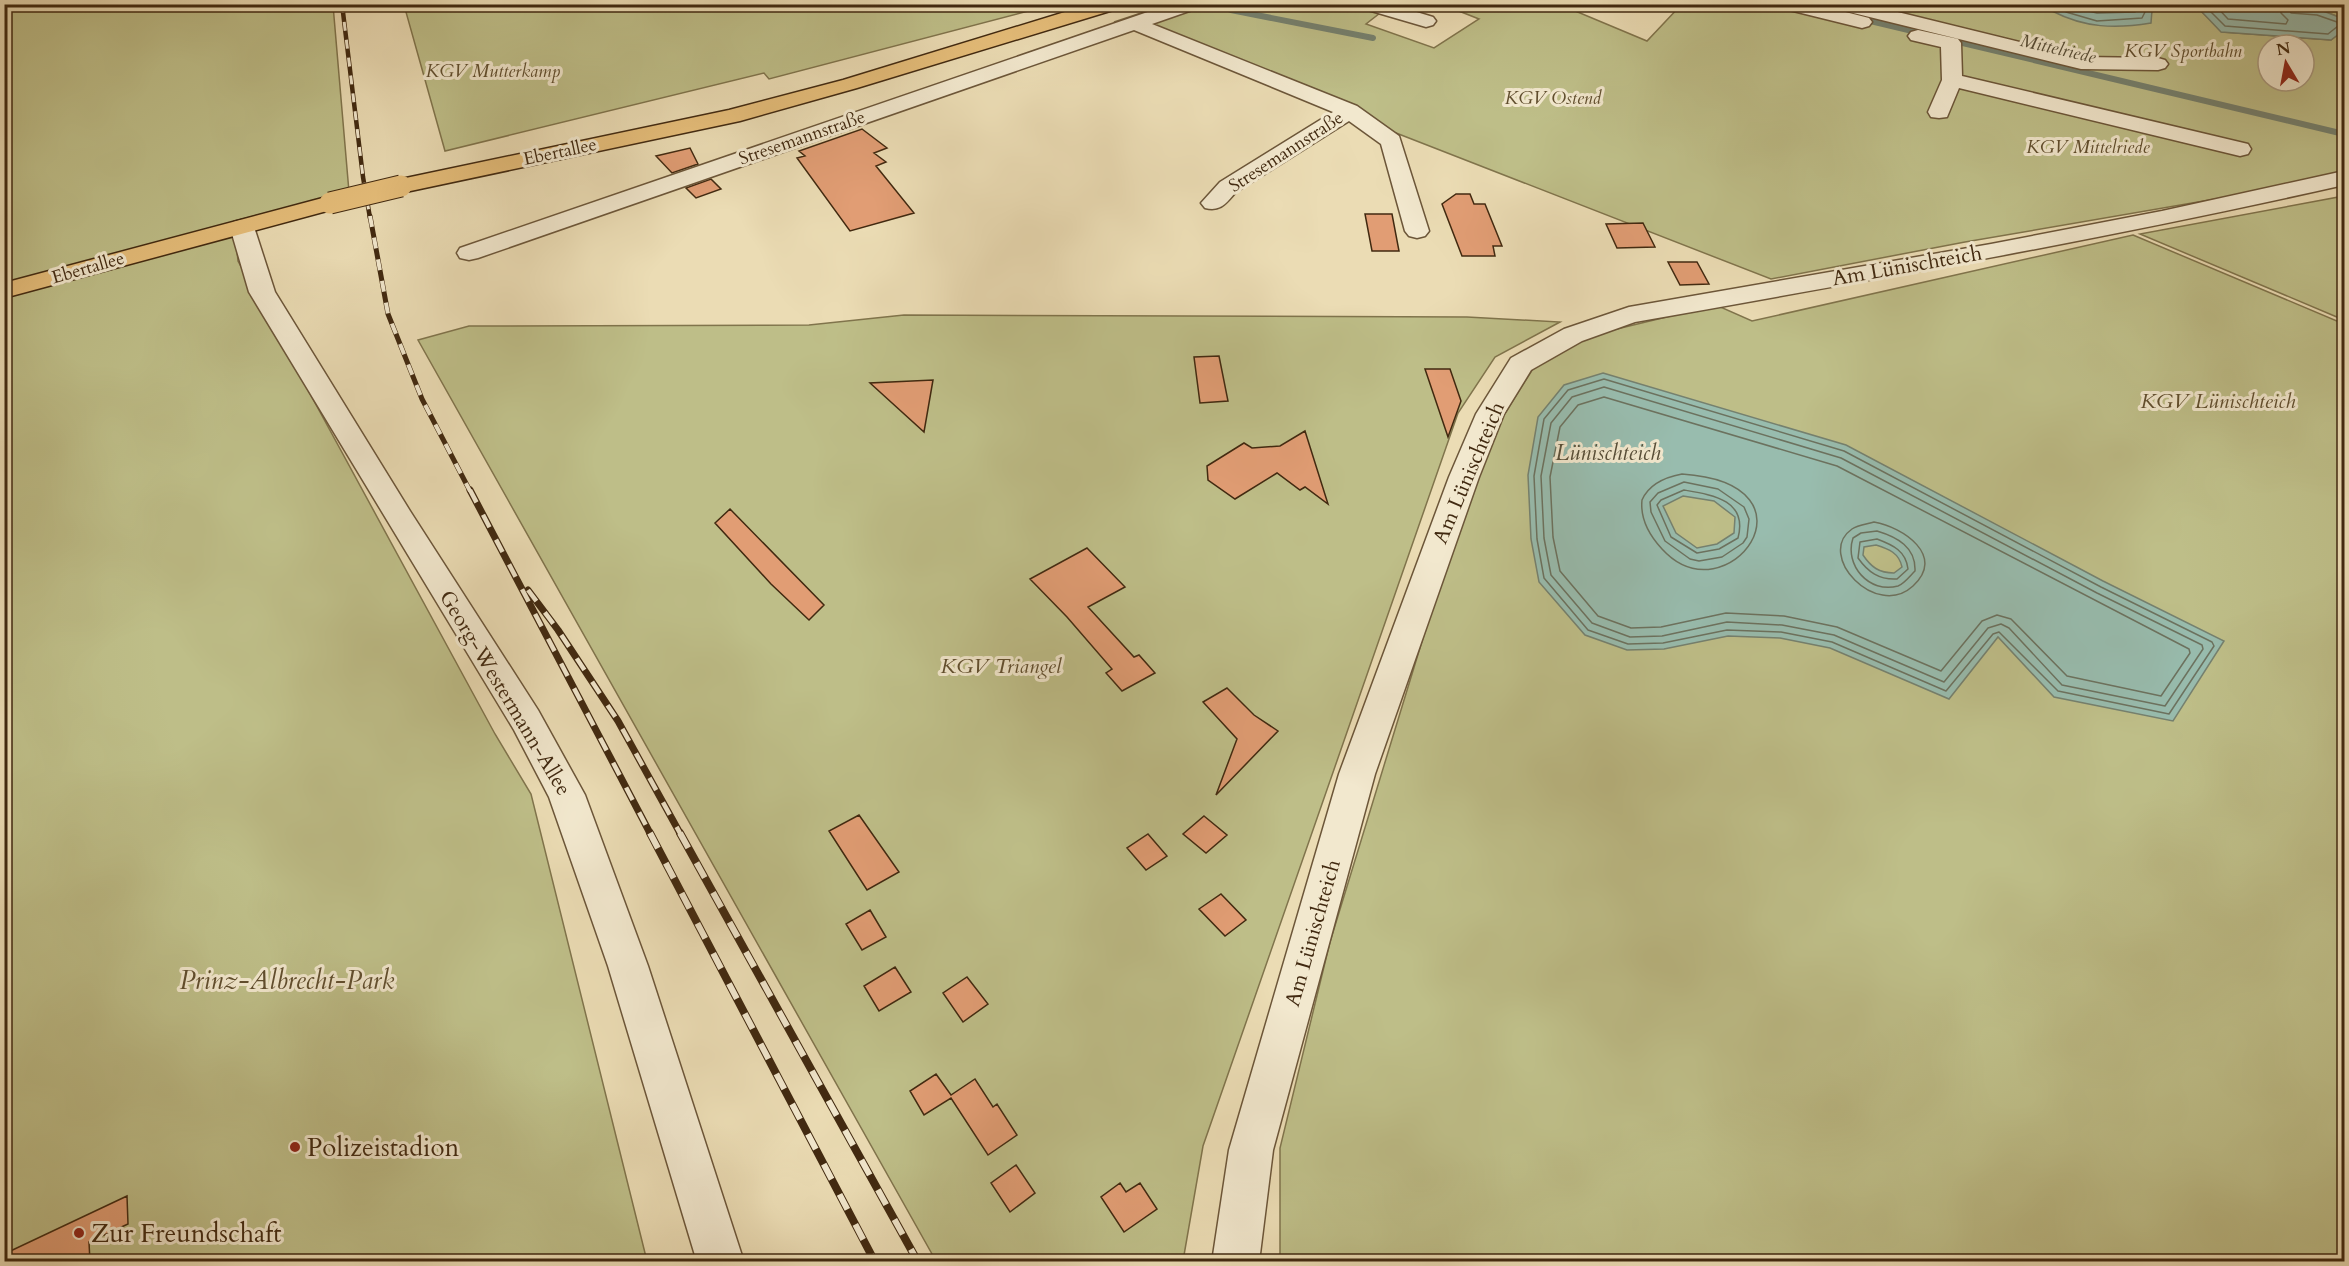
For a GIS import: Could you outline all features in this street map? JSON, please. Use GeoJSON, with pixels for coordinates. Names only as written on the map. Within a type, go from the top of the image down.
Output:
{"type":"FeatureCollection","features":[{"type":"Feature","properties":{"kind":"main road","name":"Ebertallee"},"geometry":{"type":"LineString","coordinates":[[4,291],[330,203],[732,116],[850,84],[1113,4]]}},
{"type":"Feature","properties":{"kind":"street","name":"Stresemannstraße"},"geometry":{"type":"LineString","coordinates":[[469,253],[1191,4]]}},
{"type":"Feature","properties":{"kind":"street"},"geometry":{"type":"LineString","coordinates":[[1368,4],[1426,21]]}},
{"type":"Feature","properties":{"kind":"street"},"geometry":{"type":"LineString","coordinates":[[1788,4],[1951,43],[1952,80],[1939,112]]}},
{"type":"Feature","properties":{"kind":"street"},"geometry":{"type":"LineString","coordinates":[[1840,4],[2082,63],[2158,64]]}},
{"type":"Feature","properties":{"kind":"street","name":"Stresemannstraße"},"geometry":{"type":"LineString","coordinates":[[1136,24],[1349,111]]}},
{"type":"Feature","properties":{"kind":"street"},"geometry":{"type":"LineString","coordinates":[[1952,80],[2240,149]]}},
{"type":"Feature","properties":{"kind":"street","name":"Stresemannstraße"},"geometry":{"type":"LineString","coordinates":[[1213,203],[1228,187],[1349,111]]}},
{"type":"Feature","properties":{"kind":"street"},"geometry":{"type":"LineString","coordinates":[[1349,111],[1392,141],[1418,231]]}},
{"type":"Feature","properties":{"kind":"street","name":"Am Lünischteich"},"geometry":{"type":"LineString","coordinates":[[1235,1262],[1251,1150],[1311,943],[1356,774],[1464,477],[1490,414],[1521,364],[1574,335],[1629,315],[1991,251],[2162,218],[2344,178]]}},
{"type":"Feature","properties":{"kind":"street","name":"Georg-Westermann-Allee"},"geometry":{"type":"LineString","coordinates":[[242,227],[262,292],[399,518],[526,720],[567,795],[628,966],[721,1262]]}},
{"type":"Feature","properties":{"kind":"green space","name":"KGV Mutterkamp"},"geometry":{"type":"Polygon","coordinates":[[[404,4],[1051,5],[769,79],[764,73],[445,151],[404,4]]]}},
{"type":"Feature","properties":{"kind":"green space"},"geometry":{"type":"Polygon","coordinates":[[[1441,4],[1561,5],[1647,41],[1681,5],[2063,5],[2053,11],[2150,23],[2152,9],[2201,11],[2222,32],[2256,34],[2256,93],[2316,93],[2316,39],[2331,40],[2344,30],[2344,177],[1965,242],[1771,279],[1373,124],[1146,24],[1114,22],[1165,5],[1356,5],[1380,13],[1366,24],[1434,48],[1479,19],[1441,4]]]}},
{"type":"Feature","properties":{"kind":"green space","name":"Prinz-Albrecht-Park"},"geometry":{"type":"Polygon","coordinates":[[[5,5],[333,5],[349,192],[234,221],[238,261],[495,734],[531,794],[647,1261],[5,1262],[5,5]]]}},
{"type":"Feature","properties":{"kind":"green space","name":"KGV Sportbahn"},"geometry":{"type":"Polygon","coordinates":[[[2258,5],[2344,5],[2344,19],[2318,9],[2258,5]]]}},
{"type":"Feature","properties":{"kind":"green space"},"geometry":{"type":"Polygon","coordinates":[[[2344,196],[2344,320],[2140,234],[2344,196]]]}},
{"type":"Feature","properties":{"kind":"green space","name":"KGV Lünischteich"},"geometry":{"type":"Polygon","coordinates":[[[2133,235],[2344,324],[2344,1261],[1280,1262],[1280,1148],[1330,942],[1453,540],[1494,431],[1534,367],[1592,335],[1716,305],[1752,321],[2133,235]]]}},
{"type":"Feature","properties":{"kind":"green space","name":"KGV Triangel"},"geometry":{"type":"Polygon","coordinates":[[[904,315],[1467,317],[1560,322],[1495,357],[1458,413],[1203,1146],[1183,1261],[936,1261],[418,340],[469,326],[809,325],[904,315]]]}},
{"type":"Feature","properties":{"kind":"water"},"geometry":{"type":"Polygon","coordinates":[[[2063,4],[2258,5],[2318,9],[2344,19],[2344,30],[2331,40],[2316,39],[2316,33],[2256,35],[2221,32],[2201,11],[2152,10],[2151,23],[2100,26],[2076,21],[2052,11],[2063,4]]]}},
{"type":"Feature","properties":{"kind":"water","name":"Lünischteich"},"geometry":{"type":"Polygon","coordinates":[[[1603,373],[1846,445],[2103,581],[2224,641],[2173,721],[2054,697],[1998,637],[1949,699],[1830,648],[1780,638],[1728,636],[1664,649],[1627,650],[1585,635],[1539,582],[1531,539],[1528,475],[1538,417],[1564,385],[1603,373]],[[1683,496],[1663,506],[1676,533],[1697,548],[1717,544],[1734,533],[1735,517],[1714,501],[1683,496]],[[1876,545],[1864,547],[1863,555],[1872,566],[1884,572],[1894,573],[1902,567],[1893,552],[1876,545]]]}},
{"type":"Feature","properties":{"kind":"building"},"geometry":{"type":"Polygon","coordinates":[[[862,129],[887,148],[874,153],[886,162],[876,166],[914,213],[850,231],[797,158],[805,156],[799,151],[862,129]]]}},
{"type":"Feature","properties":{"kind":"building"},"geometry":{"type":"Polygon","coordinates":[[[690,148],[698,164],[672,173],[656,156],[690,148]]]}},
{"type":"Feature","properties":{"kind":"building"},"geometry":{"type":"Polygon","coordinates":[[[711,179],[721,189],[696,198],[686,188],[711,179]]]}},
{"type":"Feature","properties":{"kind":"building"},"geometry":{"type":"Polygon","coordinates":[[[1456,194],[1470,194],[1474,204],[1485,204],[1502,246],[1493,246],[1495,256],[1462,256],[1442,204],[1456,194]]]}},
{"type":"Feature","properties":{"kind":"building"},"geometry":{"type":"Polygon","coordinates":[[[1365,214],[1392,214],[1399,251],[1372,251],[1365,214]]]}},
{"type":"Feature","properties":{"kind":"building"},"geometry":{"type":"Polygon","coordinates":[[[1643,223],[1655,247],[1617,248],[1606,224],[1643,223]]]}},
{"type":"Feature","properties":{"kind":"building"},"geometry":{"type":"Polygon","coordinates":[[[1668,262],[1697,262],[1709,284],[1680,285],[1668,262]]]}},
{"type":"Feature","properties":{"kind":"building"},"geometry":{"type":"Polygon","coordinates":[[[1219,356],[1228,401],[1200,403],[1194,357],[1219,356]]]}},
{"type":"Feature","properties":{"kind":"building"},"geometry":{"type":"Polygon","coordinates":[[[1425,369],[1450,369],[1461,401],[1448,437],[1425,369]]]}},
{"type":"Feature","properties":{"kind":"building"},"geometry":{"type":"Polygon","coordinates":[[[933,380],[924,432],[870,383],[933,380]]]}},
{"type":"Feature","properties":{"kind":"building"},"geometry":{"type":"Polygon","coordinates":[[[1305,431],[1328,504],[1305,487],[1300,490],[1277,473],[1235,499],[1208,480],[1207,466],[1244,443],[1252,448],[1280,446],[1305,431]]]}},
{"type":"Feature","properties":{"kind":"building"},"geometry":{"type":"Polygon","coordinates":[[[730,509],[824,605],[809,620],[771,584],[715,523],[730,509]]]}},
{"type":"Feature","properties":{"kind":"building"},"geometry":{"type":"Polygon","coordinates":[[[1087,548],[1125,587],[1088,607],[1134,657],[1139,655],[1155,673],[1122,691],[1106,673],[1112,669],[1030,579],[1087,548]]]}},
{"type":"Feature","properties":{"kind":"building"},"geometry":{"type":"Polygon","coordinates":[[[1227,688],[1254,715],[1278,731],[1216,795],[1237,739],[1203,702],[1227,688]]]}},
{"type":"Feature","properties":{"kind":"building"},"geometry":{"type":"Polygon","coordinates":[[[859,815],[899,872],[867,890],[829,831],[859,815]]]}},
{"type":"Feature","properties":{"kind":"building"},"geometry":{"type":"Polygon","coordinates":[[[1204,816],[1227,835],[1206,853],[1183,834],[1204,816]]]}},
{"type":"Feature","properties":{"kind":"building"},"geometry":{"type":"Polygon","coordinates":[[[1148,834],[1167,856],[1146,870],[1127,848],[1148,834]]]}},
{"type":"Feature","properties":{"kind":"building"},"geometry":{"type":"Polygon","coordinates":[[[1221,894],[1246,920],[1225,936],[1199,909],[1221,894]]]}},
{"type":"Feature","properties":{"kind":"building"},"geometry":{"type":"Polygon","coordinates":[[[870,910],[886,937],[862,950],[846,924],[870,910]]]}},
{"type":"Feature","properties":{"kind":"building"},"geometry":{"type":"Polygon","coordinates":[[[895,967],[911,992],[879,1011],[864,986],[895,967]]]}},
{"type":"Feature","properties":{"kind":"building"},"geometry":{"type":"Polygon","coordinates":[[[967,977],[988,1004],[963,1022],[943,993],[967,977]]]}},
{"type":"Feature","properties":{"kind":"building"},"geometry":{"type":"Polygon","coordinates":[[[936,1074],[951,1095],[975,1079],[993,1107],[997,1104],[1017,1135],[988,1155],[951,1098],[924,1115],[910,1091],[936,1074]]]}},
{"type":"Feature","properties":{"kind":"building"},"geometry":{"type":"Polygon","coordinates":[[[1016,1165],[1035,1193],[1010,1212],[991,1183],[1016,1165]]]}},
{"type":"Feature","properties":{"kind":"building"},"geometry":{"type":"Polygon","coordinates":[[[1120,1183],[1126,1192],[1140,1183],[1157,1209],[1124,1232],[1101,1197],[1120,1183]]]}},
{"type":"Feature","properties":{"kind":"building","name":"Zur Freundschaft"},"geometry":{"type":"Polygon","coordinates":[[[127,1196],[128,1224],[89,1242],[90,1262],[4,1262],[4,1254],[127,1196]]]}},
{"type":"Feature","properties":{"kind":"waterway"},"geometry":{"type":"LineString","coordinates":[[1215,4],[1231,10],[1373,38]]}},
{"type":"Feature","properties":{"kind":"waterway","name":"Mittelriede"},"geometry":{"type":"LineString","coordinates":[[1862,19],[1925,34]]}},
{"type":"Feature","properties":{"kind":"waterway","name":"Mittelriede"},"geometry":{"type":"LineString","coordinates":[[1950,40],[2344,134]]}},
{"type":"Feature","properties":{"kind":"railway"},"geometry":{"type":"LineString","coordinates":[[342,4],[370,218]]}},
{"type":"Feature","properties":{"kind":"railway"},"geometry":{"type":"LineString","coordinates":[[370,216],[388,314],[422,399],[470,491]]}},
{"type":"Feature","properties":{"kind":"railway"},"geometry":{"type":"LineString","coordinates":[[470,490],[651,835]]}},
{"type":"Feature","properties":{"kind":"railway"},"geometry":{"type":"LineString","coordinates":[[528,590],[558,630],[618,721],[681,835]]}},
{"type":"Feature","properties":{"kind":"railway"},"geometry":{"type":"LineString","coordinates":[[650,833],[875,1262]]}},
{"type":"Feature","properties":{"kind":"railway"},"geometry":{"type":"LineString","coordinates":[[680,833],[918,1262]]}},
{"type":"Feature","properties":{"kind":"place","name":"Polizeistadion"},"geometry":{"type":"Point","coordinates":[295,1147]}},
{"type":"Feature","properties":{"kind":"place","name":"Zur Freundschaft"},"geometry":{"type":"Point","coordinates":[79,1233]}},
{"type":"Feature","properties":{"kind":"park label","name":"KGV Ostend"},"geometry":{"type":"Point","coordinates":[1553,98]}},
{"type":"Feature","properties":{"kind":"park label","name":"KGV Mittelriede"},"geometry":{"type":"Point","coordinates":[2088,147]}}]}
